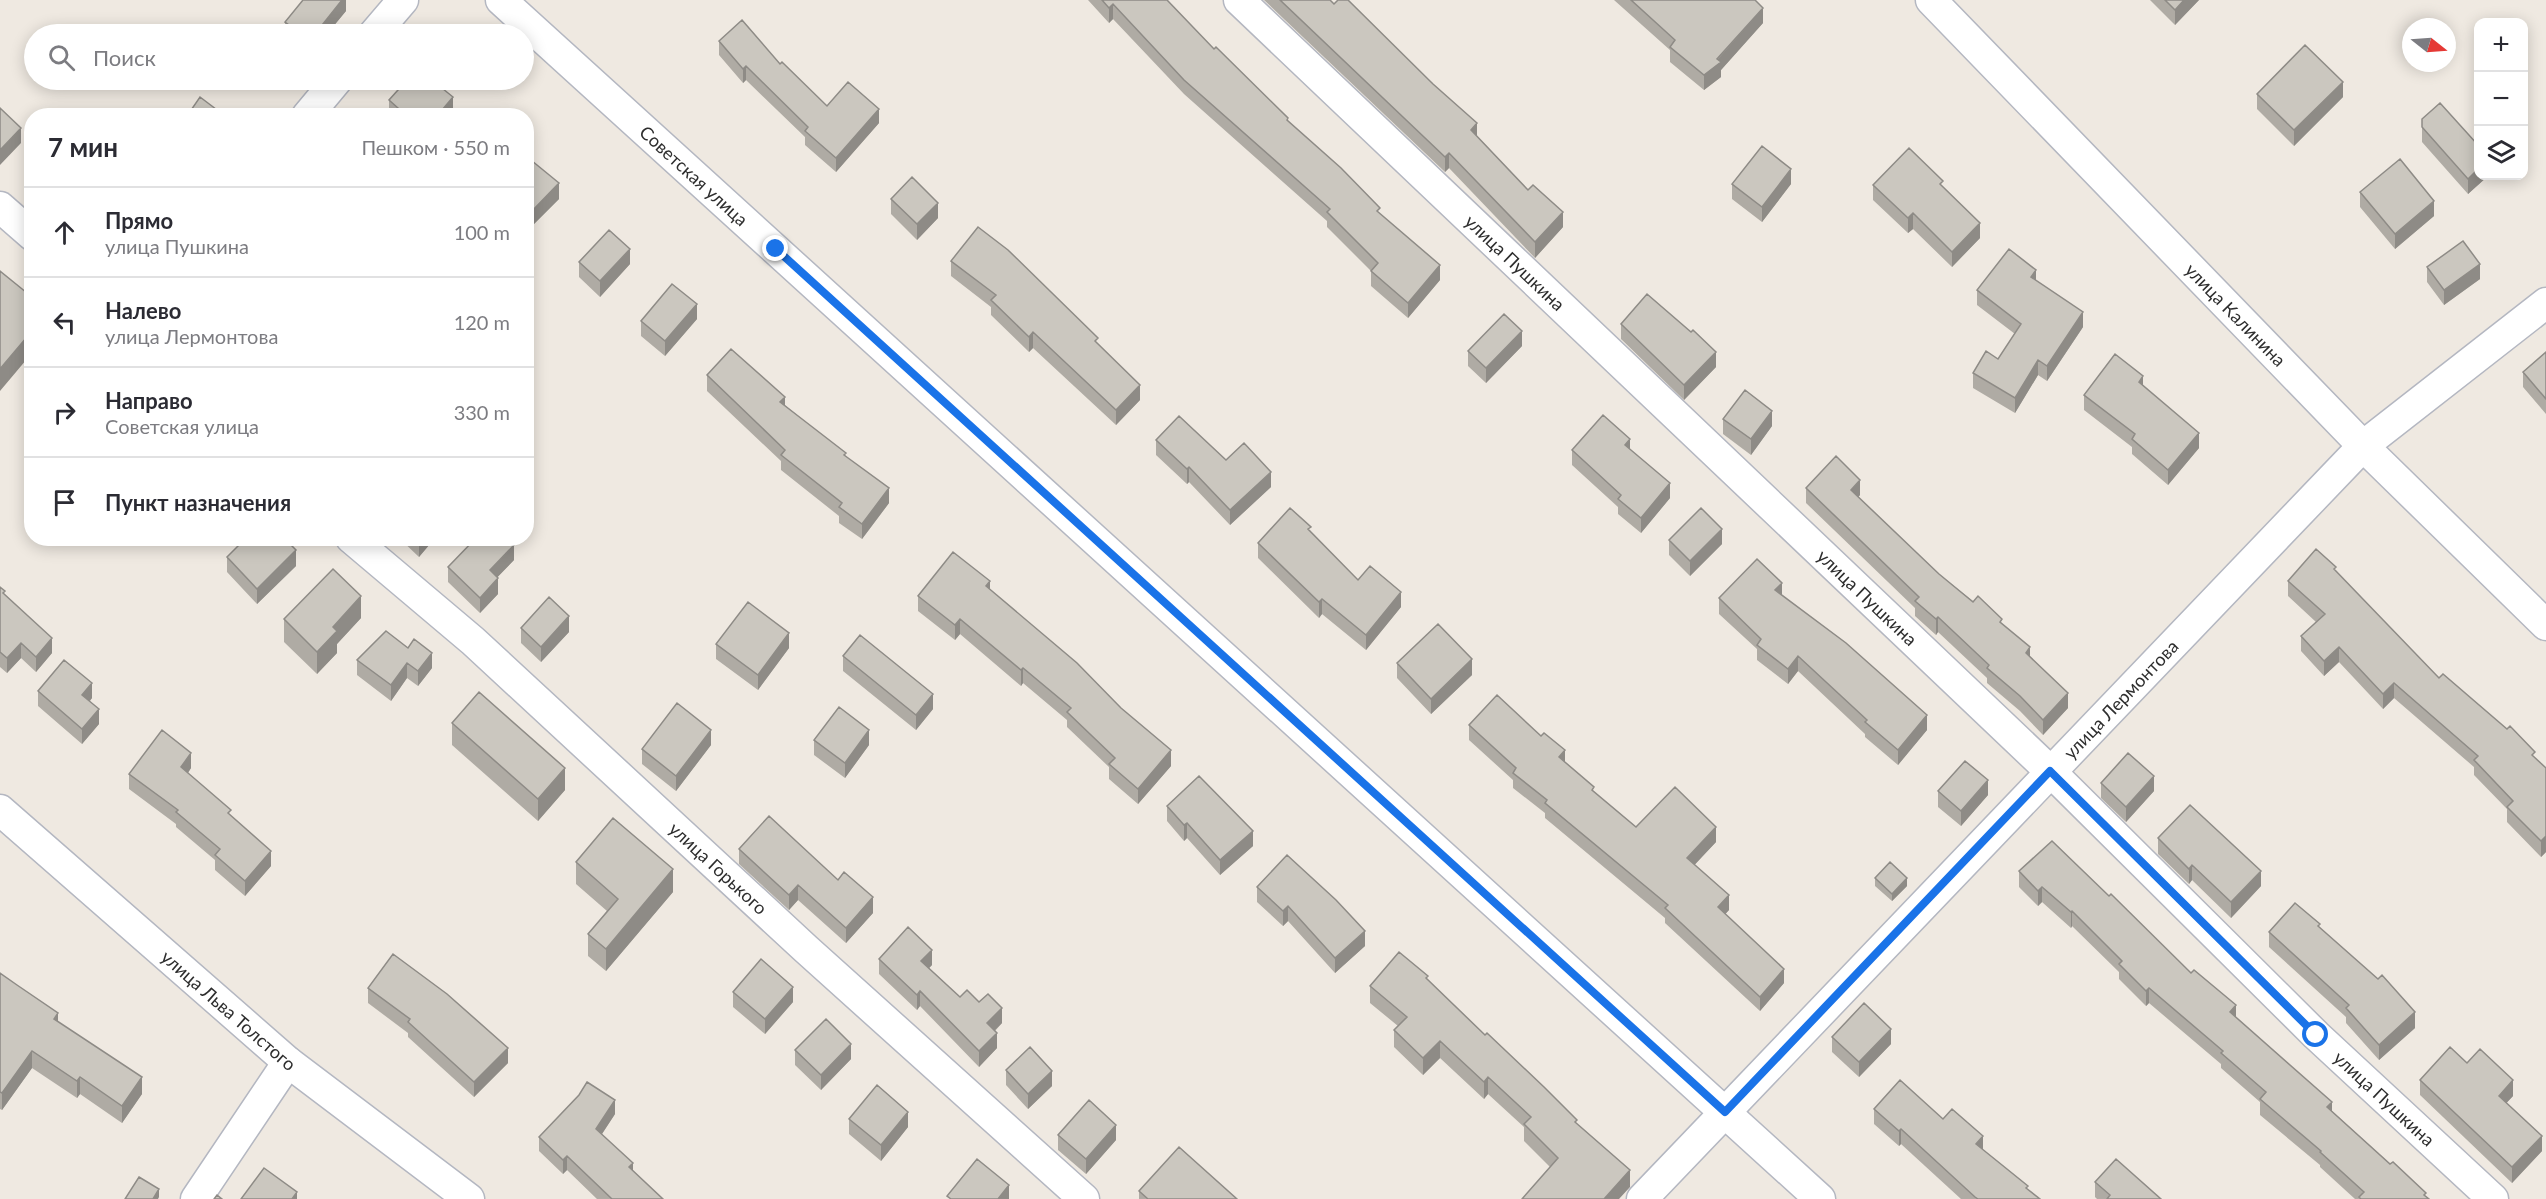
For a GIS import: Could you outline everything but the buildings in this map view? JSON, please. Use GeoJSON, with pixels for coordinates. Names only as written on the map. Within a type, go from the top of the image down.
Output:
{"type":"FeatureCollection","features":[{"type":"Feature","properties":{"kind":"street"},"geometry":{"type":"LineString","coordinates":[[383,24],[403,0]]}},
{"type":"Feature","properties":{"kind":"street","name":"Советская улица"},"geometry":{"type":"LineString","coordinates":[[501,0],[527,24]]}},
{"type":"Feature","properties":{"kind":"street","name":"улица Пушкина"},"geometry":{"type":"LineString","coordinates":[[1239,0],[2050,771],[2316,1035],[2493,1199]]}},
{"type":"Feature","properties":{"kind":"street","name":"улица Калинина"},"geometry":{"type":"LineString","coordinates":[[1931,0],[2363,446],[2546,625]]}},
{"type":"Feature","properties":{"kind":"street","name":"Советская улица"},"geometry":{"type":"LineString","coordinates":[[534,30],[1820,1199]]}},
{"type":"Feature","properties":{"kind":"street"},"geometry":{"type":"LineString","coordinates":[[314,108],[329,90]]}},
{"type":"Feature","properties":{"kind":"street"},"geometry":{"type":"LineString","coordinates":[[0,207],[24,229]]}},
{"type":"Feature","properties":{"kind":"street","name":"улица Лермонтова"},"geometry":{"type":"LineString","coordinates":[[1642,1199],[2363,446],[2546,303]]}},
{"type":"Feature","properties":{"kind":"street","name":"улица Горького"},"geometry":{"type":"LineString","coordinates":[[360,546],[473,641],[806,949],[1084,1199]]}},
{"type":"Feature","properties":{"kind":"street","name":"улица Льва Толстого"},"geometry":{"type":"LineString","coordinates":[[0,810],[288,1062],[469,1199]]}},
{"type":"Feature","properties":{"kind":"street"},"geometry":{"type":"LineString","coordinates":[[196,1199],[288,1062]]}},
{"type":"Feature","properties":{"kind":"route"},"geometry":{"type":"LineString","coordinates":[[776,249],[1725,1112],[2050,771],[2316,1035]]}}]}
